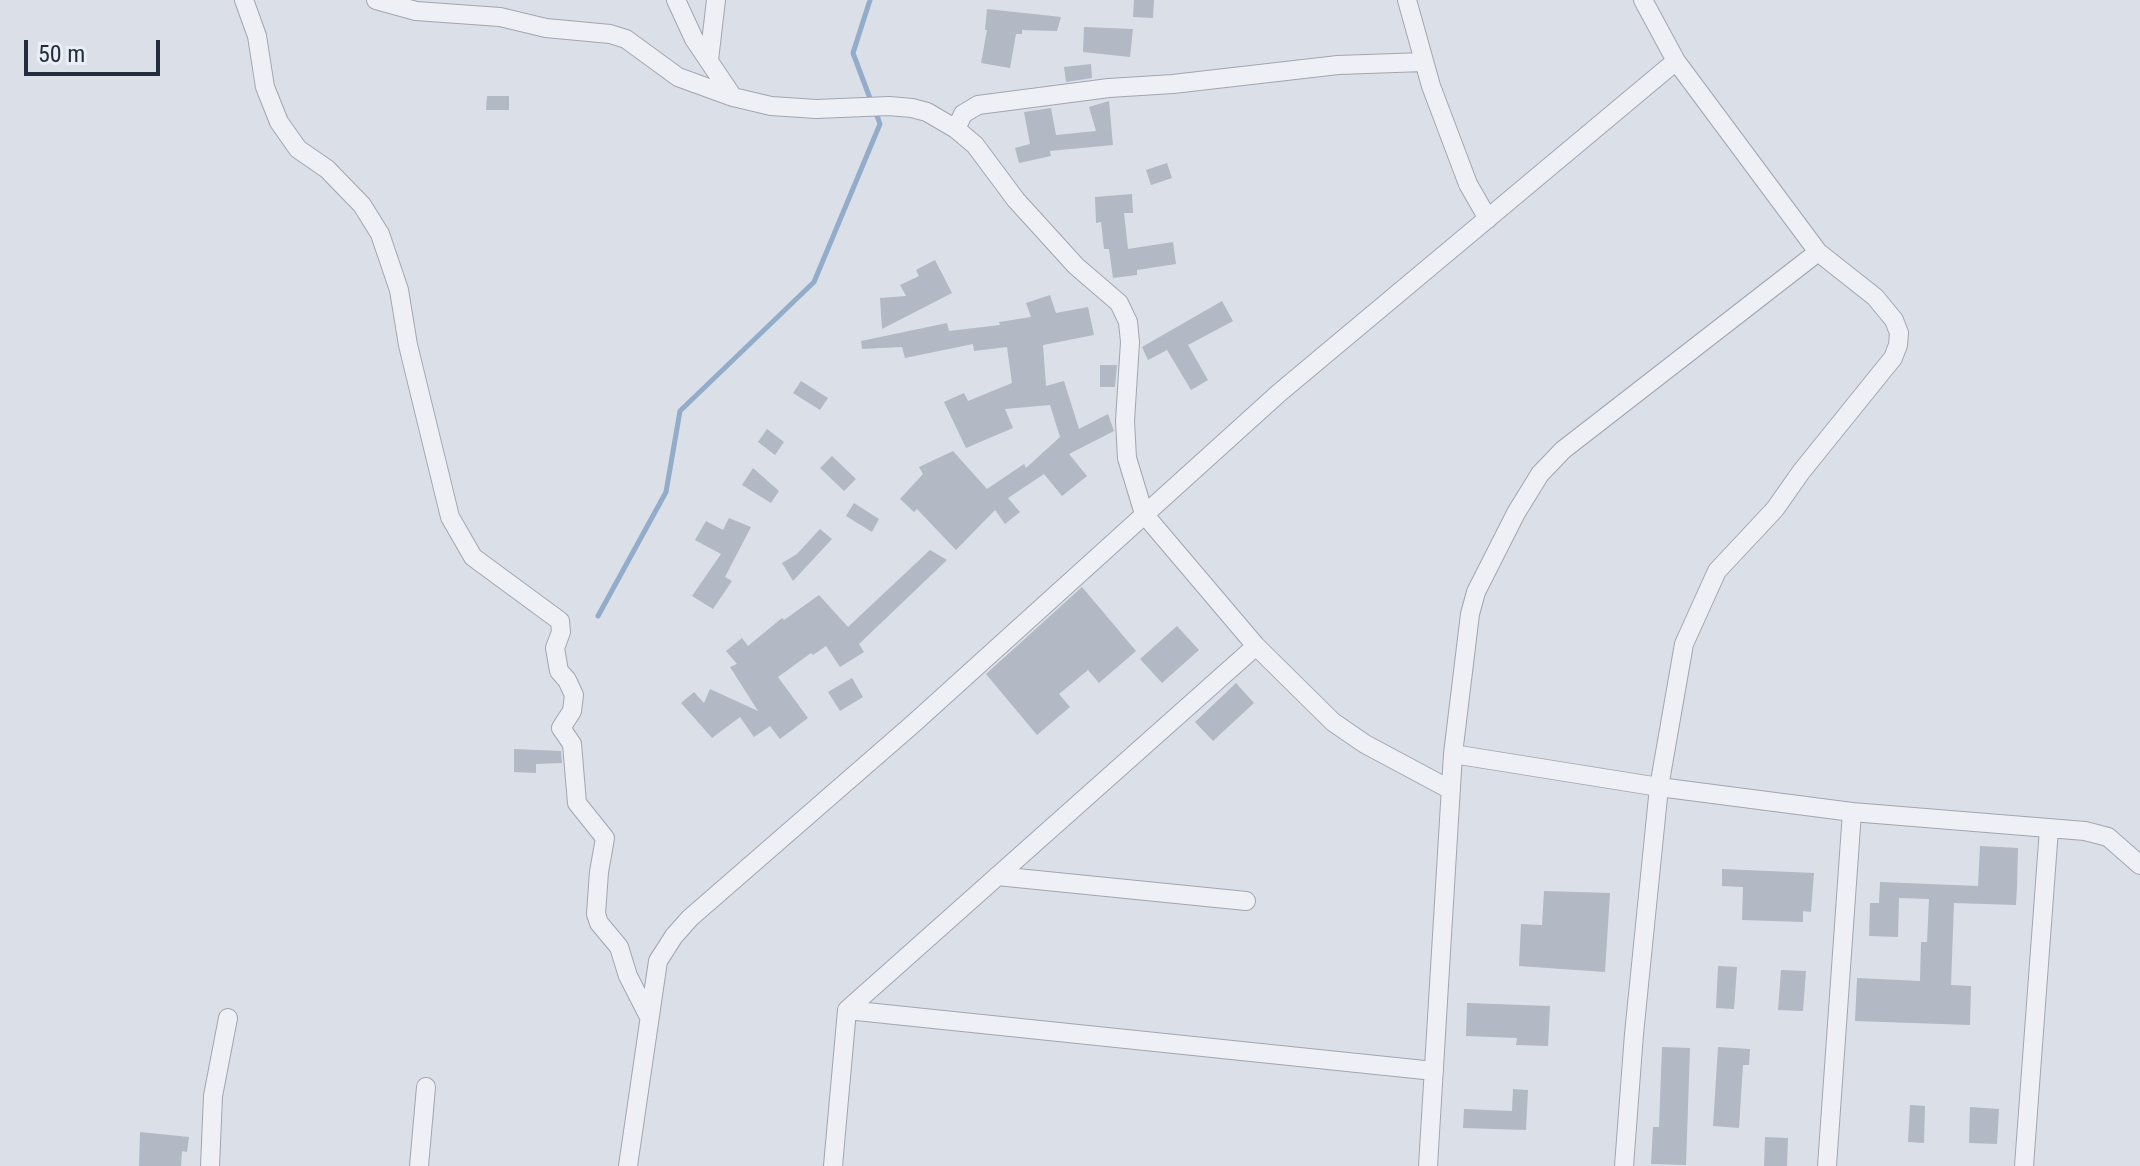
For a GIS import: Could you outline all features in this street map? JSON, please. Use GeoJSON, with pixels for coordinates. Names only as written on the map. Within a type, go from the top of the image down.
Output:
{"type":"FeatureCollection","features":[{"type":"Feature","properties":{"kind":"street"},"geometry":{"type":"LineString","coordinates":[[244,0],[257,36],[265,87],[279,122],[298,149],[327,169],[362,205],[380,234],[399,290],[408,345],[450,517],[473,557],[560,621],[561,632],[555,648],[559,671],[574,695],[572,711],[561,728],[572,744],[577,803],[605,838],[596,914],[599,923],[619,947],[628,976],[648,1015]]}},
{"type":"Feature","properties":{"kind":"street"},"geometry":{"type":"LineString","coordinates":[[376,0],[416,11],[483,8],[546,28],[610,34],[626,39],[678,77],[733,97],[771,106],[912,108],[927,112],[956,129],[975,145],[1016,200],[1076,266],[1119,303],[1128,322],[1130,342],[1125,421],[1127,458],[1144,514],[1256,646],[1333,722],[1365,744],[1451,790]]}},
{"type":"Feature","properties":{"kind":"street"},"geometry":{"type":"LineString","coordinates":[[676,0],[694,39],[733,97]]}},
{"type":"Feature","properties":{"kind":"street"},"geometry":{"type":"LineString","coordinates":[[709,60],[716,0]]}},
{"type":"Feature","properties":{"kind":"street"},"geometry":{"type":"LineString","coordinates":[[1407,0],[1424,62],[1468,184],[1488,219]]}},
{"type":"Feature","properties":{"kind":"street"},"geometry":{"type":"LineString","coordinates":[[1624,1166],[1635,1018],[1659,787],[1684,644],[1717,571],[1775,509],[1887,366],[1898,345],[1899,333],[1894,320],[1875,297],[1818,252],[1676,61],[1643,0]]}},
{"type":"Feature","properties":{"kind":"street"},"geometry":{"type":"LineString","coordinates":[[628,1166],[658,961],[690,918],[913,724],[1279,393],[1676,61]]}},
{"type":"Feature","properties":{"kind":"street"},"geometry":{"type":"LineString","coordinates":[[956,129],[963,114],[978,105],[1109,88],[1173,84],[1338,65],[1424,62]]}},
{"type":"Feature","properties":{"kind":"street"},"geometry":{"type":"LineString","coordinates":[[1428,1166],[1453,754],[1470,614],[1476,592],[1516,513],[1540,474],[1563,450],[1818,252]]}},
{"type":"Feature","properties":{"kind":"street"},"geometry":{"type":"LineString","coordinates":[[833,1166],[847,1010],[1256,646]]}},
{"type":"Feature","properties":{"kind":"street"},"geometry":{"type":"LineString","coordinates":[[1453,754],[1659,787],[1852,812],[2085,831],[2108,837],[2140,865]]}},
{"type":"Feature","properties":{"kind":"street"},"geometry":{"type":"LineString","coordinates":[[1827,1166],[1852,812]]}},
{"type":"Feature","properties":{"kind":"street"},"geometry":{"type":"LineString","coordinates":[[2024,1166],[2049,829]]}},
{"type":"Feature","properties":{"kind":"street"},"geometry":{"type":"LineString","coordinates":[[997,876],[1246,901]]}},
{"type":"Feature","properties":{"kind":"street"},"geometry":{"type":"LineString","coordinates":[[847,1010],[1434,1071]]}},
{"type":"Feature","properties":{"kind":"street"},"geometry":{"type":"LineString","coordinates":[[210,1166],[213,1096],[228,1018]]}},
{"type":"Feature","properties":{"kind":"street"},"geometry":{"type":"LineString","coordinates":[[419,1166],[426,1087]]}},
{"type":"Feature","properties":{"kind":"building"},"geometry":{"type":"Polygon","coordinates":[[[1134,0],[1154,0],[1153,18],[1133,17],[1134,0]]]}},
{"type":"Feature","properties":{"kind":"building"},"geometry":{"type":"Polygon","coordinates":[[[987,9],[1061,17],[1057,31],[1022,30],[1022,34],[1016,34],[1010,68],[981,63],[987,9]]]}},
{"type":"Feature","properties":{"kind":"building"},"geometry":{"type":"Polygon","coordinates":[[[1084,27],[1133,29],[1130,57],[1083,52],[1084,27]]]}},
{"type":"Feature","properties":{"kind":"building"},"geometry":{"type":"Polygon","coordinates":[[[1091,64],[1092,78],[1066,82],[1064,67],[1091,64]]]}},
{"type":"Feature","properties":{"kind":"building"},"geometry":{"type":"Polygon","coordinates":[[[487,96],[509,96],[509,110],[486,110],[487,96]]]}},
{"type":"Feature","properties":{"kind":"building"},"geometry":{"type":"Polygon","coordinates":[[[1109,101],[1113,145],[1050,151],[1051,156],[1019,163],[1015,148],[1030,144],[1024,112],[1051,108],[1056,135],[1096,131],[1089,107],[1109,101]]]}},
{"type":"Feature","properties":{"kind":"building"},"geometry":{"type":"Polygon","coordinates":[[[1167,163],[1172,178],[1151,185],[1146,170],[1167,163]]]}},
{"type":"Feature","properties":{"kind":"building"},"geometry":{"type":"Polygon","coordinates":[[[1132,194],[1133,213],[1124,213],[1128,249],[1173,242],[1176,264],[1137,270],[1137,275],[1113,278],[1109,249],[1104,249],[1101,222],[1096,223],[1095,197],[1132,194]]]}},
{"type":"Feature","properties":{"kind":"building"},"geometry":{"type":"Polygon","coordinates":[[[935,260],[952,293],[882,329],[880,298],[906,296],[900,285],[919,276],[916,270],[935,260]]]}},
{"type":"Feature","properties":{"kind":"building"},"geometry":{"type":"Polygon","coordinates":[[[1050,295],[1056,313],[1088,307],[1094,335],[1043,345],[1046,386],[1064,381],[1079,429],[1108,414],[1114,431],[1069,454],[1087,476],[1062,496],[1044,474],[1008,498],[1020,512],[1005,524],[995,510],[956,550],[917,509],[914,512],[900,499],[923,474],[919,467],[953,451],[987,489],[1024,464],[1026,468],[1060,437],[1050,405],[1005,409],[1013,428],[966,448],[944,402],[964,393],[968,401],[1012,383],[1007,347],[974,351],[973,344],[905,358],[902,347],[862,349],[861,341],[947,323],[949,331],[1000,325],[999,322],[1031,317],[1026,303],[1050,295]]]}},
{"type":"Feature","properties":{"kind":"building"},"geometry":{"type":"Polygon","coordinates":[[[1222,301],[1233,321],[1188,345],[1208,380],[1191,390],[1167,350],[1148,360],[1142,347],[1222,301]]]}},
{"type":"Feature","properties":{"kind":"building"},"geometry":{"type":"Polygon","coordinates":[[[1100,365],[1117,365],[1115,387],[1100,387],[1100,365]]]}},
{"type":"Feature","properties":{"kind":"building"},"geometry":{"type":"Polygon","coordinates":[[[801,381],[828,398],[820,410],[793,393],[801,381]]]}},
{"type":"Feature","properties":{"kind":"building"},"geometry":{"type":"Polygon","coordinates":[[[767,429],[784,442],[775,455],[758,442],[767,429]]]}},
{"type":"Feature","properties":{"kind":"building"},"geometry":{"type":"Polygon","coordinates":[[[832,456],[856,479],[844,491],[820,468],[832,456]]]}},
{"type":"Feature","properties":{"kind":"building"},"geometry":{"type":"Polygon","coordinates":[[[753,468],[779,491],[771,503],[742,485],[753,468]]]}},
{"type":"Feature","properties":{"kind":"building"},"geometry":{"type":"Polygon","coordinates":[[[854,503],[879,519],[872,532],[846,516],[854,503]]]}},
{"type":"Feature","properties":{"kind":"building"},"geometry":{"type":"Polygon","coordinates":[[[729,518],[751,527],[725,577],[732,581],[713,609],[692,596],[721,554],[695,540],[706,521],[723,530],[729,518]]]}},
{"type":"Feature","properties":{"kind":"building"},"geometry":{"type":"Polygon","coordinates":[[[820,529],[832,539],[793,581],[782,563],[797,554],[820,529]]]}},
{"type":"Feature","properties":{"kind":"building"},"geometry":{"type":"Polygon","coordinates":[[[930,550],[947,560],[859,644],[864,652],[840,667],[826,646],[778,677],[808,718],[780,739],[770,726],[754,737],[740,717],[712,738],[681,703],[694,692],[704,703],[710,689],[758,711],[730,667],[737,664],[726,651],[742,638],[748,646],[782,618],[784,620],[819,595],[848,627],[930,550]]]}},
{"type":"Feature","properties":{"kind":"building"},"geometry":{"type":"Polygon","coordinates":[[[1082,587],[1136,651],[1099,683],[1088,670],[1059,694],[1070,707],[1037,735],[986,674],[1082,587]]]}},
{"type":"Feature","properties":{"kind":"building"},"geometry":{"type":"Polygon","coordinates":[[[1177,626],[1199,650],[1162,683],[1140,659],[1177,626]]]}},
{"type":"Feature","properties":{"kind":"building"},"geometry":{"type":"Polygon","coordinates":[[[852,678],[863,697],[840,711],[828,692],[852,678]]]}},
{"type":"Feature","properties":{"kind":"building"},"geometry":{"type":"Polygon","coordinates":[[[1236,683],[1254,703],[1213,741],[1195,722],[1236,683]]]}},
{"type":"Feature","properties":{"kind":"building"},"geometry":{"type":"Polygon","coordinates":[[[514,749],[561,751],[562,763],[536,764],[536,773],[514,772],[514,749]]]}},
{"type":"Feature","properties":{"kind":"building"},"geometry":{"type":"Polygon","coordinates":[[[1980,846],[2018,848],[2017,888],[2016,905],[1954,903],[1951,985],[1971,986],[1970,1025],[1855,1021],[1857,978],[1920,981],[1921,942],[1927,942],[1929,899],[1899,898],[1898,937],[1869,936],[1870,903],[1879,903],[1880,882],[1978,886],[1980,846]]]}},
{"type":"Feature","properties":{"kind":"building"},"geometry":{"type":"Polygon","coordinates":[[[1722,869],[1814,873],[1811,912],[1803,911],[1803,922],[1742,920],[1743,887],[1722,886],[1722,869]]]}},
{"type":"Feature","properties":{"kind":"building"},"geometry":{"type":"Polygon","coordinates":[[[1544,891],[1610,893],[1605,972],[1519,966],[1521,924],[1542,925],[1544,891]]]}},
{"type":"Feature","properties":{"kind":"building"},"geometry":{"type":"Polygon","coordinates":[[[1718,966],[1737,967],[1734,1009],[1716,1008],[1718,966]]]}},
{"type":"Feature","properties":{"kind":"building"},"geometry":{"type":"Polygon","coordinates":[[[1781,970],[1806,971],[1803,1011],[1778,1010],[1781,970]]]}},
{"type":"Feature","properties":{"kind":"building"},"geometry":{"type":"Polygon","coordinates":[[[1467,1003],[1550,1006],[1548,1046],[1516,1045],[1517,1038],[1466,1036],[1467,1003]]]}},
{"type":"Feature","properties":{"kind":"building"},"geometry":{"type":"Polygon","coordinates":[[[1662,1047],[1690,1048],[1686,1165],[1651,1164],[1653,1127],[1659,1127],[1662,1047]]]}},
{"type":"Feature","properties":{"kind":"building"},"geometry":{"type":"Polygon","coordinates":[[[1718,1047],[1750,1049],[1749,1065],[1743,1065],[1739,1128],[1713,1126],[1718,1047]]]}},
{"type":"Feature","properties":{"kind":"building"},"geometry":{"type":"Polygon","coordinates":[[[1513,1089],[1528,1090],[1526,1130],[1463,1128],[1464,1109],[1512,1111],[1513,1089]]]}},
{"type":"Feature","properties":{"kind":"building"},"geometry":{"type":"Polygon","coordinates":[[[1910,1105],[1925,1106],[1924,1143],[1908,1142],[1910,1105]]]}},
{"type":"Feature","properties":{"kind":"building"},"geometry":{"type":"Polygon","coordinates":[[[1970,1107],[1999,1109],[1997,1144],[1969,1143],[1970,1107]]]}},
{"type":"Feature","properties":{"kind":"building"},"geometry":{"type":"Polygon","coordinates":[[[140,1132],[189,1137],[187,1152],[182,1151],[181,1166],[139,1166],[140,1132]]]}},
{"type":"Feature","properties":{"kind":"building"},"geometry":{"type":"Polygon","coordinates":[[[1765,1137],[1788,1138],[1787,1166],[1764,1166],[1765,1137]]]}},
{"type":"Feature","properties":{"kind":"waterway"},"geometry":{"type":"LineString","coordinates":[[870,0],[853,53],[871,101]]}},
{"type":"Feature","properties":{"kind":"waterway"},"geometry":{"type":"LineString","coordinates":[[598,616],[666,492],[680,411],[814,282],[880,124],[875,110]]}}]}
